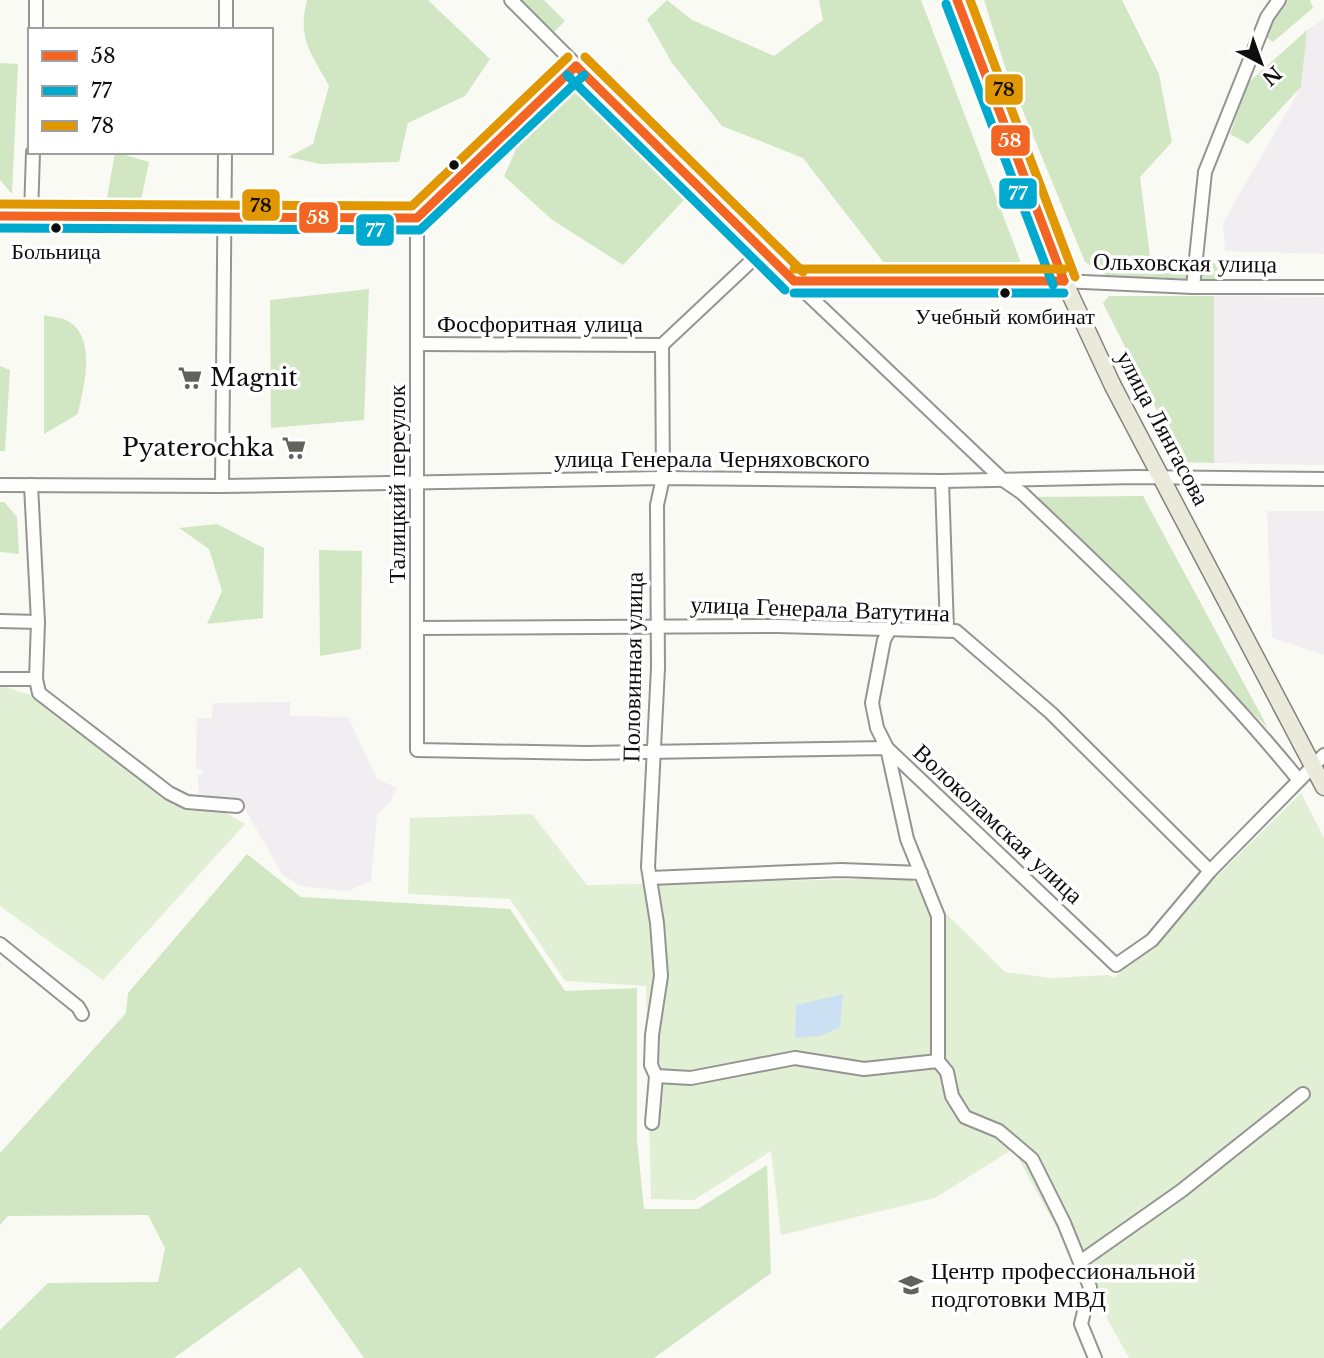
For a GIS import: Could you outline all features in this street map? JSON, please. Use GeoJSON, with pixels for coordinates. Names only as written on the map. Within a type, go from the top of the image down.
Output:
{"type":"FeatureCollection","features":[{"type":"Feature","properties":{"kind":"main road","name":"улица Лянгасова"},"geometry":{"type":"LineString","coordinates":[[957,0],[1064,281],[1113,386],[1318,760],[1324,787]]}},
{"type":"Feature","properties":{"kind":"street"},"geometry":{"type":"LineString","coordinates":[[36,0],[36,28]]}},
{"type":"Feature","properties":{"kind":"street"},"geometry":{"type":"LineString","coordinates":[[226,0],[226,28]]}},
{"type":"Feature","properties":{"kind":"street"},"geometry":{"type":"LineString","coordinates":[[511,0],[794,282],[1003,481],[1022,493],[1127,593],[1241,709],[1298,779]]}},
{"type":"Feature","properties":{"kind":"street"},"geometry":{"type":"LineString","coordinates":[[1193,287],[1205,172],[1267,17],[1279,0]]}},
{"type":"Feature","properties":{"kind":"street"},"geometry":{"type":"LineString","coordinates":[[0,216],[416,218],[576,66]]}},
{"type":"Feature","properties":{"kind":"street"},"geometry":{"type":"LineString","coordinates":[[31,215],[33,154]]}},
{"type":"Feature","properties":{"kind":"street"},"geometry":{"type":"LineString","coordinates":[[222,486],[225,154]]}},
{"type":"Feature","properties":{"kind":"street","name":"Талицкий переулок"},"geometry":{"type":"LineString","coordinates":[[416,218],[417,750]]}},
{"type":"Feature","properties":{"kind":"street"},"geometry":{"type":"LineString","coordinates":[[663,345],[762,251]]}},
{"type":"Feature","properties":{"kind":"street","name":"Ольховская улица"},"geometry":{"type":"LineString","coordinates":[[794,282],[1064,281],[1193,287],[1324,287]]}},
{"type":"Feature","properties":{"kind":"street","name":"Фосфоритная улица"},"geometry":{"type":"LineString","coordinates":[[418,344],[663,345]]}},
{"type":"Feature","properties":{"kind":"street","name":"Половинная улица"},"geometry":{"type":"LineString","coordinates":[[652,1123],[656,1076],[651,1065],[652,1035],[660,976],[650,878],[658,667],[657,505],[663,478],[663,345]]}},
{"type":"Feature","properties":{"kind":"street","name":"улица Генерала Черняховского"},"geometry":{"type":"LineString","coordinates":[[0,485],[222,486],[663,478],[1003,481],[1135,477],[1324,480]]}},
{"type":"Feature","properties":{"kind":"street"},"geometry":{"type":"LineString","coordinates":[[942,481],[947,630]]}},
{"type":"Feature","properties":{"kind":"street"},"geometry":{"type":"LineString","coordinates":[[31,485],[38,622],[36,687],[44,697],[169,793],[187,802],[237,806]]}},
{"type":"Feature","properties":{"kind":"street"},"geometry":{"type":"LineString","coordinates":[[0,621],[38,622]]}},
{"type":"Feature","properties":{"kind":"street","name":"улица Генерала Ватутина"},"geometry":{"type":"LineString","coordinates":[[418,628],[656,626],[956,631],[1051,713],[1210,871]]}},
{"type":"Feature","properties":{"kind":"street"},"geometry":{"type":"LineString","coordinates":[[890,629],[884,640],[872,703],[877,728],[887,748],[907,839],[938,916],[938,1061],[947,1072],[952,1096],[965,1117],[999,1132],[1032,1159],[1090,1287],[1081,1324],[1095,1358]]}},
{"type":"Feature","properties":{"kind":"street"},"geometry":{"type":"LineString","coordinates":[[0,679],[36,679]]}},
{"type":"Feature","properties":{"kind":"street","name":"Волоколамская улица"},"geometry":{"type":"LineString","coordinates":[[417,750],[848,751],[887,748],[1116,965],[1152,940],[1210,871]]}},
{"type":"Feature","properties":{"kind":"street"},"geometry":{"type":"LineString","coordinates":[[1210,871],[1318,760]]}},
{"type":"Feature","properties":{"kind":"street"},"geometry":{"type":"LineString","coordinates":[[650,878],[841,870],[921,873]]}},
{"type":"Feature","properties":{"kind":"street"},"geometry":{"type":"LineString","coordinates":[[0,944],[78,1007],[82,1014]]}},
{"type":"Feature","properties":{"kind":"street"},"geometry":{"type":"LineString","coordinates":[[656,1076],[691,1078],[795,1058],[864,1069],[938,1061]]}},
{"type":"Feature","properties":{"kind":"street"},"geometry":{"type":"LineString","coordinates":[[1080,1262],[1181,1191],[1303,1094]]}},
{"type":"Feature","properties":{"kind":"shaded area"},"geometry":{"type":"Polygon","coordinates":[[[1324,18],[1324,254],[1225,251],[1223,223],[1301,87],[1307,30],[1324,18]]]}},
{"type":"Feature","properties":{"kind":"shaded area"},"geometry":{"type":"Polygon","coordinates":[[[1214,296],[1324,297],[1324,465],[1214,463],[1214,296]]]}},
{"type":"Feature","properties":{"kind":"shaded area"},"geometry":{"type":"Polygon","coordinates":[[[1267,511],[1324,511],[1324,655],[1272,638],[1267,511]]]}},
{"type":"Feature","properties":{"kind":"shaded area"},"geometry":{"type":"Polygon","coordinates":[[[290,702],[290,716],[348,717],[377,779],[397,788],[389,803],[377,815],[371,881],[347,891],[300,886],[282,874],[240,800],[199,800],[198,775],[203,774],[203,770],[196,769],[197,718],[212,718],[213,703],[290,702]]]}},
{"type":"Feature","properties":{"kind":"green space"},"geometry":{"type":"Polygon","coordinates":[[[307,0],[428,0],[490,59],[465,96],[408,123],[399,162],[320,164],[288,157],[313,144],[329,86],[307,45],[304,13],[307,0]]]}},
{"type":"Feature","properties":{"kind":"green space"},"geometry":{"type":"Polygon","coordinates":[[[520,0],[544,0],[565,21],[553,33],[520,0]]]}},
{"type":"Feature","properties":{"kind":"green space"},"geometry":{"type":"Polygon","coordinates":[[[667,0],[692,20],[774,56],[823,20],[819,0],[921,0],[1023,268],[888,268],[803,158],[722,126],[672,63],[647,19],[667,0]]]}},
{"type":"Feature","properties":{"kind":"green space"},"geometry":{"type":"Polygon","coordinates":[[[984,0],[1122,0],[1159,74],[1172,142],[1140,177],[1150,256],[1212,258],[1223,280],[1108,276],[1085,262],[1005,67],[984,0]]]}},
{"type":"Feature","properties":{"kind":"green space"},"geometry":{"type":"Polygon","coordinates":[[[1281,0],[1310,0],[1313,8],[1273,42],[1264,36],[1281,0]]]}},
{"type":"Feature","properties":{"kind":"green space"},"geometry":{"type":"Polygon","coordinates":[[[1307,30],[1301,87],[1248,144],[1230,134],[1248,83],[1307,30]]]}},
{"type":"Feature","properties":{"kind":"green space"},"geometry":{"type":"Polygon","coordinates":[[[0,63],[18,64],[12,194],[0,180],[0,63]]]}},
{"type":"Feature","properties":{"kind":"green space"},"geometry":{"type":"Polygon","coordinates":[[[579,89],[684,200],[623,265],[551,219],[504,176],[524,132],[579,89]]]}},
{"type":"Feature","properties":{"kind":"green space"},"geometry":{"type":"Polygon","coordinates":[[[115,154],[149,162],[140,205],[107,198],[115,154]]]}},
{"type":"Feature","properties":{"kind":"green space"},"geometry":{"type":"Polygon","coordinates":[[[369,289],[364,420],[271,428],[270,300],[369,289]]]}},
{"type":"Feature","properties":{"kind":"green space"},"geometry":{"type":"Polygon","coordinates":[[[1109,296],[1214,296],[1214,463],[1183,462],[1103,303],[1109,296]]]}},
{"type":"Feature","properties":{"kind":"green space"},"geometry":{"type":"Polygon","coordinates":[[[44,315],[64,319],[76,328],[82,338],[86,363],[78,414],[44,434],[44,315]]]}},
{"type":"Feature","properties":{"kind":"green space"},"geometry":{"type":"Polygon","coordinates":[[[0,366],[10,370],[5,451],[0,451],[0,366]]]}},
{"type":"Feature","properties":{"kind":"green space"},"geometry":{"type":"Polygon","coordinates":[[[1143,496],[1268,728],[1032,497],[1143,496]]]}},
{"type":"Feature","properties":{"kind":"green space"},"geometry":{"type":"Polygon","coordinates":[[[0,502],[4,502],[17,517],[19,554],[0,552],[0,502]]]}},
{"type":"Feature","properties":{"kind":"green space"},"geometry":{"type":"Polygon","coordinates":[[[217,524],[264,548],[263,618],[207,624],[222,591],[209,549],[179,528],[217,524]]]}},
{"type":"Feature","properties":{"kind":"green space"},"geometry":{"type":"Polygon","coordinates":[[[319,550],[362,551],[361,649],[320,656],[319,550]]]}},
{"type":"Feature","properties":{"kind":"green space"},"geometry":{"type":"Polygon","coordinates":[[[0,685],[30,695],[174,805],[222,811],[245,824],[103,980],[0,906],[0,685]]]}},
{"type":"Feature","properties":{"kind":"green space"},"geometry":{"type":"Polygon","coordinates":[[[1301,793],[1324,838],[1324,1358],[1129,1358],[1013,1149],[935,1198],[781,1235],[771,1151],[694,1200],[651,1199],[646,986],[565,981],[510,899],[408,894],[410,818],[532,814],[587,885],[910,878],[1005,972],[1052,978],[1108,975],[1114,978],[1301,793]]]}},
{"type":"Feature","properties":{"kind":"green space"},"geometry":{"type":"Polygon","coordinates":[[[247,854],[301,897],[510,909],[565,991],[637,988],[637,1139],[644,1209],[698,1209],[767,1165],[771,1273],[654,1358],[364,1358],[300,1267],[174,1358],[0,1358],[0,1330],[48,1283],[158,1282],[165,1248],[148,1215],[8,1216],[0,1225],[0,1153],[126,1013],[128,993],[247,854]]]}},
{"type":"Feature","properties":{"kind":"water"},"geometry":{"type":"Polygon","coordinates":[[[843,994],[840,1027],[820,1036],[795,1038],[796,1005],[843,994]]]}},
{"type":"Feature","properties":{"kind":"transit line","name":"58"},"geometry":{"type":"LineString","coordinates":[[957,0],[1064,281]]}},
{"type":"Feature","properties":{"kind":"transit line","name":"78"},"geometry":{"type":"LineString","coordinates":[[970,0],[1075,277]]}},
{"type":"Feature","properties":{"kind":"transit line","name":"77"},"geometry":{"type":"LineString","coordinates":[[946,4],[1053,285]]}},
{"type":"Feature","properties":{"kind":"transit line","name":"78"},"geometry":{"type":"LineString","coordinates":[[0,204],[412,206],[568,57]]}},
{"type":"Feature","properties":{"kind":"transit line","name":"78"},"geometry":{"type":"LineString","coordinates":[[585,57],[803,272]]}},
{"type":"Feature","properties":{"kind":"transit line","name":"58"},"geometry":{"type":"LineString","coordinates":[[576,66],[794,281]]}},
{"type":"Feature","properties":{"kind":"transit line","name":"58"},"geometry":{"type":"LineString","coordinates":[[0,216],[417,218],[576,66]]}},
{"type":"Feature","properties":{"kind":"transit line","name":"77"},"geometry":{"type":"LineString","coordinates":[[567,75],[785,290]]}},
{"type":"Feature","properties":{"kind":"transit line","name":"77"},"geometry":{"type":"LineString","coordinates":[[0,228],[420,230],[584,75]]}},
{"type":"Feature","properties":{"kind":"transit line","name":"78"},"geometry":{"type":"LineString","coordinates":[[794,269],[1064,269]]}},
{"type":"Feature","properties":{"kind":"transit line","name":"58"},"geometry":{"type":"LineString","coordinates":[[794,281],[1064,281]]}},
{"type":"Feature","properties":{"kind":"transit line","name":"77"},"geometry":{"type":"LineString","coordinates":[[794,293],[1064,293]]}},
{"type":"Feature","properties":{"kind":"place","name":"Больница"},"geometry":{"type":"Point","coordinates":[56,228]}},
{"type":"Feature","properties":{"kind":"place","name":"Учебный комбинат"},"geometry":{"type":"Point","coordinates":[1005,293]}},
{"type":"Feature","properties":{"kind":"place","name":"Magnit"},"geometry":{"type":"Point","coordinates":[190,378]}},
{"type":"Feature","properties":{"kind":"place","name":"Pyaterochka"},"geometry":{"type":"Point","coordinates":[294,448]}},
{"type":"Feature","properties":{"kind":"place","name":"Центр профессиональной подготовки МВД"},"geometry":{"type":"Point","coordinates":[911,1285]}}]}
